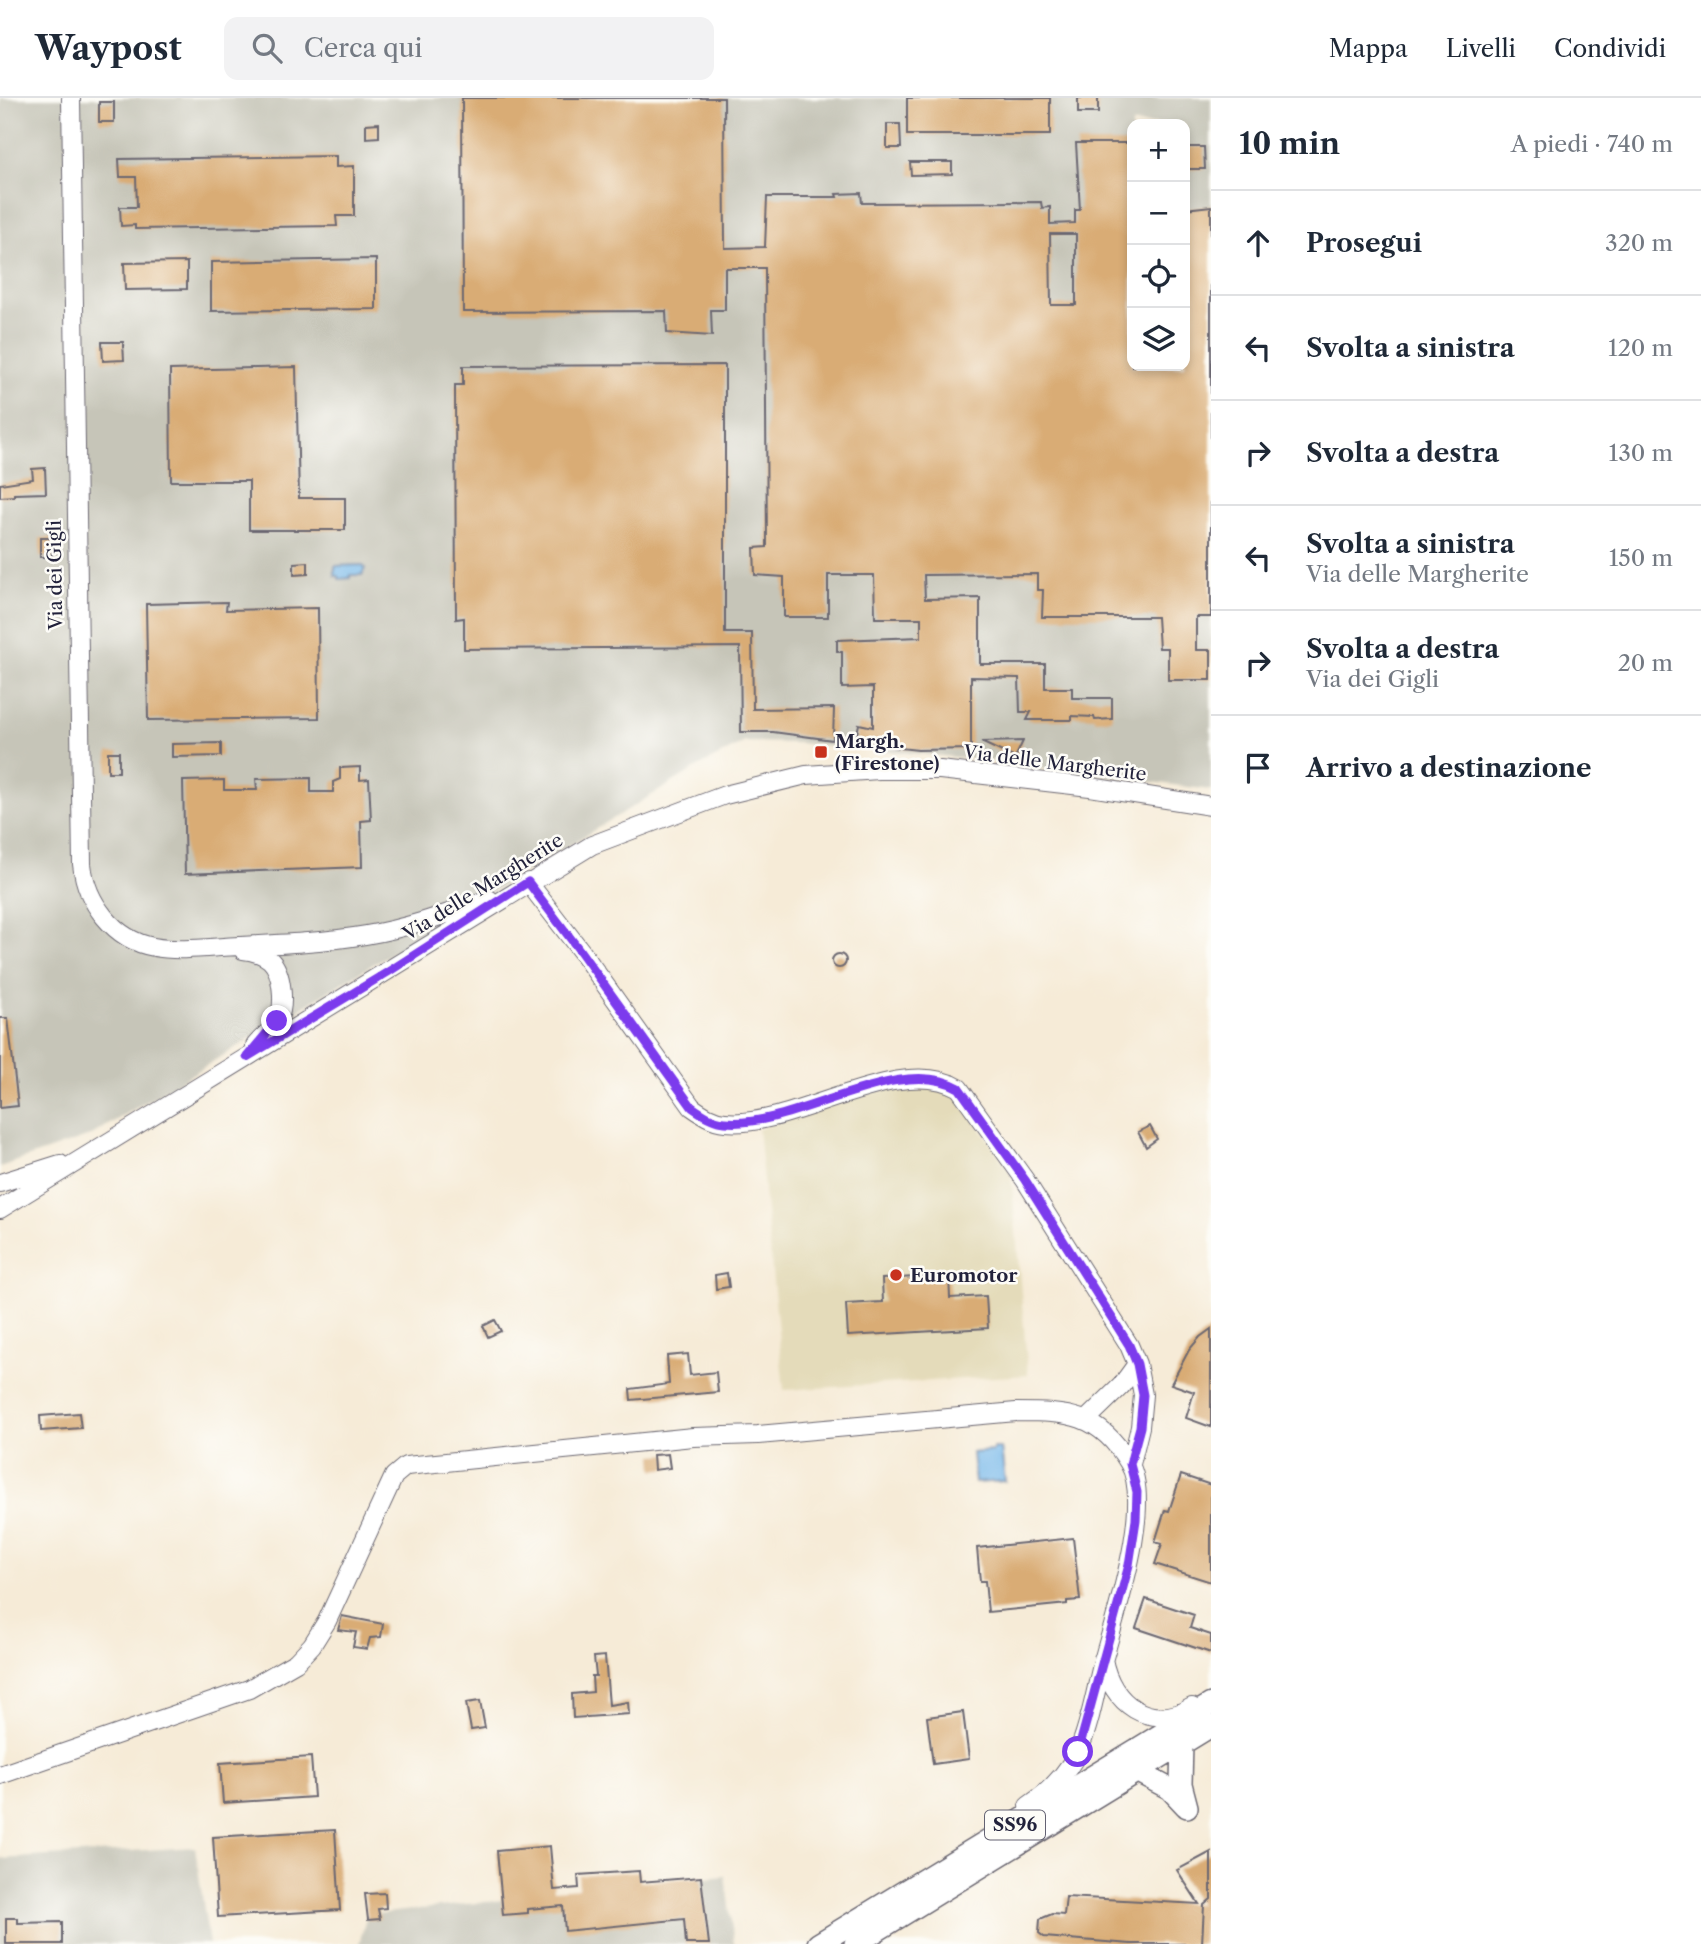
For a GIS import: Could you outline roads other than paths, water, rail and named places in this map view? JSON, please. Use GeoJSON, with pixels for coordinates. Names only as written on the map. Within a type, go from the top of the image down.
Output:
{"type":"FeatureCollection","features":[{"type":"Feature","properties":{"kind":"main road","name":"SS96"},"geometry":{"type":"LineString","coordinates":[[818,1944],[1211,1704]]}},
{"type":"Feature","properties":{"kind":"main road","name":"SS96"},"geometry":{"type":"LineString","coordinates":[[855,1944],[877,1936],[1211,1726]]}},
{"type":"Feature","properties":{"kind":"main road"},"geometry":{"type":"LineString","coordinates":[[1136,1771],[1170,1789],[1187,1807],[1181,1784],[1182,1743]]}},
{"type":"Feature","properties":{"kind":"street","name":"Via dei Gigli"},"geometry":{"type":"LineString","coordinates":[[71,98],[77,650],[84,878],[91,898],[117,930],[153,947],[223,947],[366,935],[407,926],[521,887]]}},
{"type":"Feature","properties":{"kind":"street","name":"Via delle Margherite"},"geometry":{"type":"LineString","coordinates":[[0,1209],[592,845],[725,795],[806,775],[940,770],[1090,787],[1211,806]]}},
{"type":"Feature","properties":{"kind":"street"},"geometry":{"type":"LineString","coordinates":[[521,887],[580,951],[692,1107],[707,1117],[724,1122],[747,1122],[880,1084],[930,1078],[946,1080],[959,1088],[1025,1180],[1129,1345],[1137,1364],[1143,1395],[1140,1427],[1130,1464]]}},
{"type":"Feature","properties":{"kind":"street","name":"Via dei Gigli"},"geometry":{"type":"LineString","coordinates":[[223,947],[254,952],[271,961],[278,975],[281,990],[277,1021],[247,1057]]}},
{"type":"Feature","properties":{"kind":"street"},"geometry":{"type":"LineString","coordinates":[[0,1183],[60,1164],[101,1146]]}},
{"type":"Feature","properties":{"kind":"street"},"geometry":{"type":"LineString","coordinates":[[1087,1419],[1121,1386],[1137,1364]]}},
{"type":"Feature","properties":{"kind":"street"},"geometry":{"type":"LineString","coordinates":[[0,1775],[249,1689],[296,1662],[312,1645],[327,1621],[394,1476],[406,1466],[694,1437],[758,1435],[1016,1412],[1059,1412],[1087,1419],[1109,1437],[1130,1464],[1137,1492],[1129,1565],[1078,1752],[1059,1780],[1035,1801],[954,1850],[904,1892]]}},
{"type":"Feature","properties":{"kind":"street"},"geometry":{"type":"LineString","coordinates":[[1103,1659],[1110,1681],[1121,1698],[1147,1716],[1173,1717],[1211,1695]]}},
{"type":"Feature","properties":{"kind":"water"},"geometry":{"type":"Polygon","coordinates":[[[362,565],[365,568],[362,575],[339,579],[339,576],[335,576],[335,566],[362,565]]]}},
{"type":"Feature","properties":{"kind":"water"},"geometry":{"type":"Polygon","coordinates":[[[993,1448],[1001,1448],[1005,1481],[975,1483],[972,1453],[993,1451],[993,1448]]]}},
{"type":"Feature","properties":{"kind":"place","name":"Margh. (Firestone)"},"geometry":{"type":"Point","coordinates":[821,752]}},
{"type":"Feature","properties":{"kind":"place","name":"Euromotor"},"geometry":{"type":"Point","coordinates":[896,1275]}}]}
